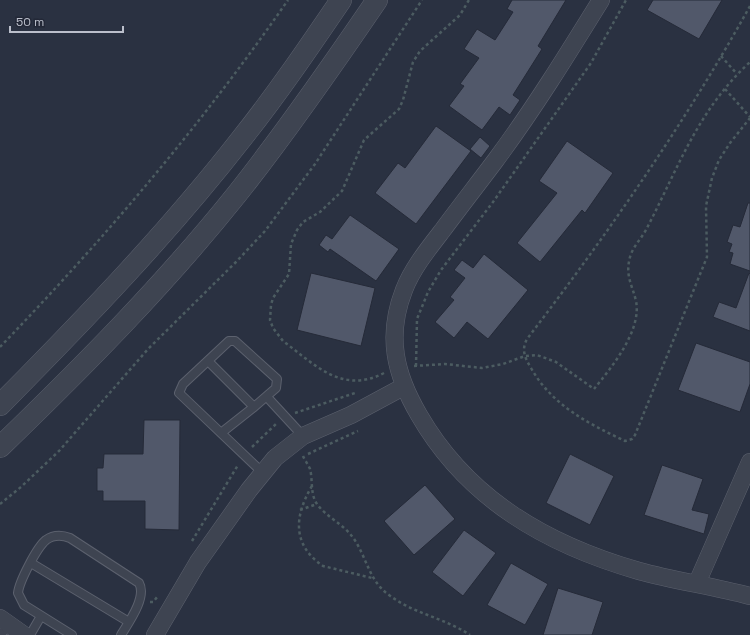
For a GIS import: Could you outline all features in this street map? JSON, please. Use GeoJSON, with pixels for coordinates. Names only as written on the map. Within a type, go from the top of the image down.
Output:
{"type":"FeatureCollection","features":[{"type":"Feature","properties":{"kind":"street"},"geometry":{"type":"LineString","coordinates":[[0,405],[115,287],[205,184],[275,94],[341,0]]}},
{"type":"Feature","properties":{"kind":"street"},"geometry":{"type":"LineString","coordinates":[[0,447],[143,302],[236,195],[301,111],[377,0]]}},
{"type":"Feature","properties":{"kind":"street"},"geometry":{"type":"LineString","coordinates":[[601,0],[536,102],[416,268],[404,289],[397,313],[393,338],[403,387],[424,424],[454,464],[472,483],[511,514],[567,546],[603,560],[641,571],[750,596]]}},
{"type":"Feature","properties":{"kind":"street"},"geometry":{"type":"LineString","coordinates":[[155,635],[198,562],[263,473],[284,450],[303,436],[352,415],[403,387]]}},
{"type":"Feature","properties":{"kind":"street"},"geometry":{"type":"LineString","coordinates":[[697,583],[750,462]]}},
{"type":"Feature","properties":{"kind":"street"},"geometry":{"type":"LineString","coordinates":[[3,626],[24,635]]}},
{"type":"Feature","properties":{"kind":"lane"},"geometry":{"type":"LineString","coordinates":[[221,433],[267,397],[276,388],[277,379],[235,341],[229,340],[183,384],[179,393],[221,433],[263,473]]}},
{"type":"Feature","properties":{"kind":"lane"},"geometry":{"type":"LineString","coordinates":[[208,361],[254,407]]}},
{"type":"Feature","properties":{"kind":"lane"},"geometry":{"type":"LineString","coordinates":[[267,397],[303,436]]}},
{"type":"Feature","properties":{"kind":"lane"},"geometry":{"type":"LineString","coordinates":[[72,635],[24,605],[18,593],[20,583],[46,540],[58,536],[70,538],[139,583],[142,587],[142,596],[121,635]]}},
{"type":"Feature","properties":{"kind":"lane"},"geometry":{"type":"LineString","coordinates":[[31,563],[129,622]]}},
{"type":"Feature","properties":{"kind":"lane"},"geometry":{"type":"LineString","coordinates":[[30,635],[41,616]]}},
{"type":"Feature","properties":{"kind":"path"},"geometry":{"type":"LineString","coordinates":[[0,347],[51,294],[134,202],[219,96],[288,0]]}},
{"type":"Feature","properties":{"kind":"path"},"geometry":{"type":"LineString","coordinates":[[0,504],[21,487],[59,451],[148,349],[232,267],[264,231],[315,164],[422,0]]}},
{"type":"Feature","properties":{"kind":"path"},"geometry":{"type":"LineString","coordinates":[[468,0],[460,15],[420,51],[413,62],[403,100],[399,109],[364,140],[342,191],[320,212],[303,222],[297,230],[291,244],[289,274],[273,298],[270,320],[277,335],[282,341],[339,379],[359,381],[373,378],[398,364],[416,366],[445,364],[482,368],[503,364],[525,356],[537,355],[551,359],[594,389],[616,360],[635,325],[637,315],[636,301],[630,286],[628,272],[630,255],[648,227],[695,131],[725,89],[737,74],[750,62]]}},
{"type":"Feature","properties":{"kind":"path"},"geometry":{"type":"LineString","coordinates":[[416,366],[417,319],[428,292],[441,270],[493,202],[591,63],[626,0]]}},
{"type":"Feature","properties":{"kind":"path"},"geometry":{"type":"LineString","coordinates":[[725,89],[750,118],[730,143],[719,160],[712,178],[706,206],[707,257],[634,437],[625,441],[584,421],[568,410],[544,387],[525,356],[524,346],[527,339],[587,261],[640,185],[700,93],[750,6]]}},
{"type":"Feature","properties":{"kind":"path"},"geometry":{"type":"LineString","coordinates":[[721,56],[737,74]]}},
{"type":"Feature","properties":{"kind":"path"},"geometry":{"type":"LineString","coordinates":[[360,430],[303,456],[309,467],[317,504],[347,530],[355,540],[372,578],[389,595],[410,608],[446,621],[470,635]]}},
{"type":"Feature","properties":{"kind":"path"},"geometry":{"type":"LineString","coordinates":[[312,486],[300,510],[298,522],[302,540],[310,556],[316,562],[330,569],[372,578]]}},
{"type":"Feature","properties":{"kind":"path"},"geometry":{"type":"LineString","coordinates":[[300,510],[317,504]]}},
{"type":"Feature","properties":{"kind":"building"},"geometry":{"type":"Polygon","coordinates":[[[512,0],[566,0],[538,46],[542,49],[513,95],[520,100],[510,115],[499,107],[482,130],[449,106],[464,86],[460,84],[479,58],[464,49],[477,29],[495,40],[513,12],[507,9],[512,0]]]}},
{"type":"Feature","properties":{"kind":"building"},"geometry":{"type":"Polygon","coordinates":[[[653,0],[722,0],[699,39],[647,10],[653,0]]]}},
{"type":"Feature","properties":{"kind":"building"},"geometry":{"type":"Polygon","coordinates":[[[436,126],[471,151],[416,224],[375,193],[398,163],[405,168],[436,126]]]}},
{"type":"Feature","properties":{"kind":"building"},"geometry":{"type":"Polygon","coordinates":[[[480,137],[490,146],[481,158],[470,149],[480,137]]]}},
{"type":"Feature","properties":{"kind":"building"},"geometry":{"type":"Polygon","coordinates":[[[567,141],[613,173],[585,213],[582,210],[540,262],[517,243],[557,193],[539,181],[567,141]]]}},
{"type":"Feature","properties":{"kind":"building"},"geometry":{"type":"Polygon","coordinates":[[[748,203],[750,203],[750,271],[730,264],[733,253],[729,252],[732,244],[727,242],[733,225],[740,227],[748,203]]]}},
{"type":"Feature","properties":{"kind":"building"},"geometry":{"type":"Polygon","coordinates":[[[350,215],[399,249],[376,281],[330,249],[328,252],[319,245],[326,235],[332,239],[350,215]]]}},
{"type":"Feature","properties":{"kind":"building"},"geometry":{"type":"Polygon","coordinates":[[[484,254],[528,290],[488,339],[467,322],[454,338],[435,322],[454,300],[450,297],[465,278],[454,270],[462,260],[473,268],[484,254]]]}},
{"type":"Feature","properties":{"kind":"building"},"geometry":{"type":"Polygon","coordinates":[[[311,273],[375,288],[361,346],[297,330],[311,273]]]}},
{"type":"Feature","properties":{"kind":"building"},"geometry":{"type":"Polygon","coordinates":[[[749,273],[750,331],[713,317],[719,302],[736,308],[749,273]]]}},
{"type":"Feature","properties":{"kind":"building"},"geometry":{"type":"Polygon","coordinates":[[[696,343],[750,362],[750,384],[740,412],[678,390],[696,343]]]}},
{"type":"Feature","properties":{"kind":"building"},"geometry":{"type":"Polygon","coordinates":[[[144,420],[180,420],[179,530],[145,529],[145,501],[103,501],[103,491],[97,491],[97,468],[103,468],[104,454],[143,454],[144,420]]]}},
{"type":"Feature","properties":{"kind":"building"},"geometry":{"type":"Polygon","coordinates":[[[570,454],[614,476],[590,525],[546,503],[570,454]]]}},
{"type":"Feature","properties":{"kind":"building"},"geometry":{"type":"Polygon","coordinates":[[[662,465],[703,479],[692,510],[709,514],[704,534],[644,515],[662,465]]]}},
{"type":"Feature","properties":{"kind":"building"},"geometry":{"type":"Polygon","coordinates":[[[425,485],[455,519],[414,555],[384,521],[425,485]]]}},
{"type":"Feature","properties":{"kind":"building"},"geometry":{"type":"Polygon","coordinates":[[[464,530],[496,553],[463,596],[432,572],[464,530]]]}},
{"type":"Feature","properties":{"kind":"building"},"geometry":{"type":"Polygon","coordinates":[[[511,563],[548,584],[525,625],[487,605],[511,563]]]}},
{"type":"Feature","properties":{"kind":"building"},"geometry":{"type":"Polygon","coordinates":[[[558,588],[603,602],[592,635],[543,635],[558,588]]]}}]}
